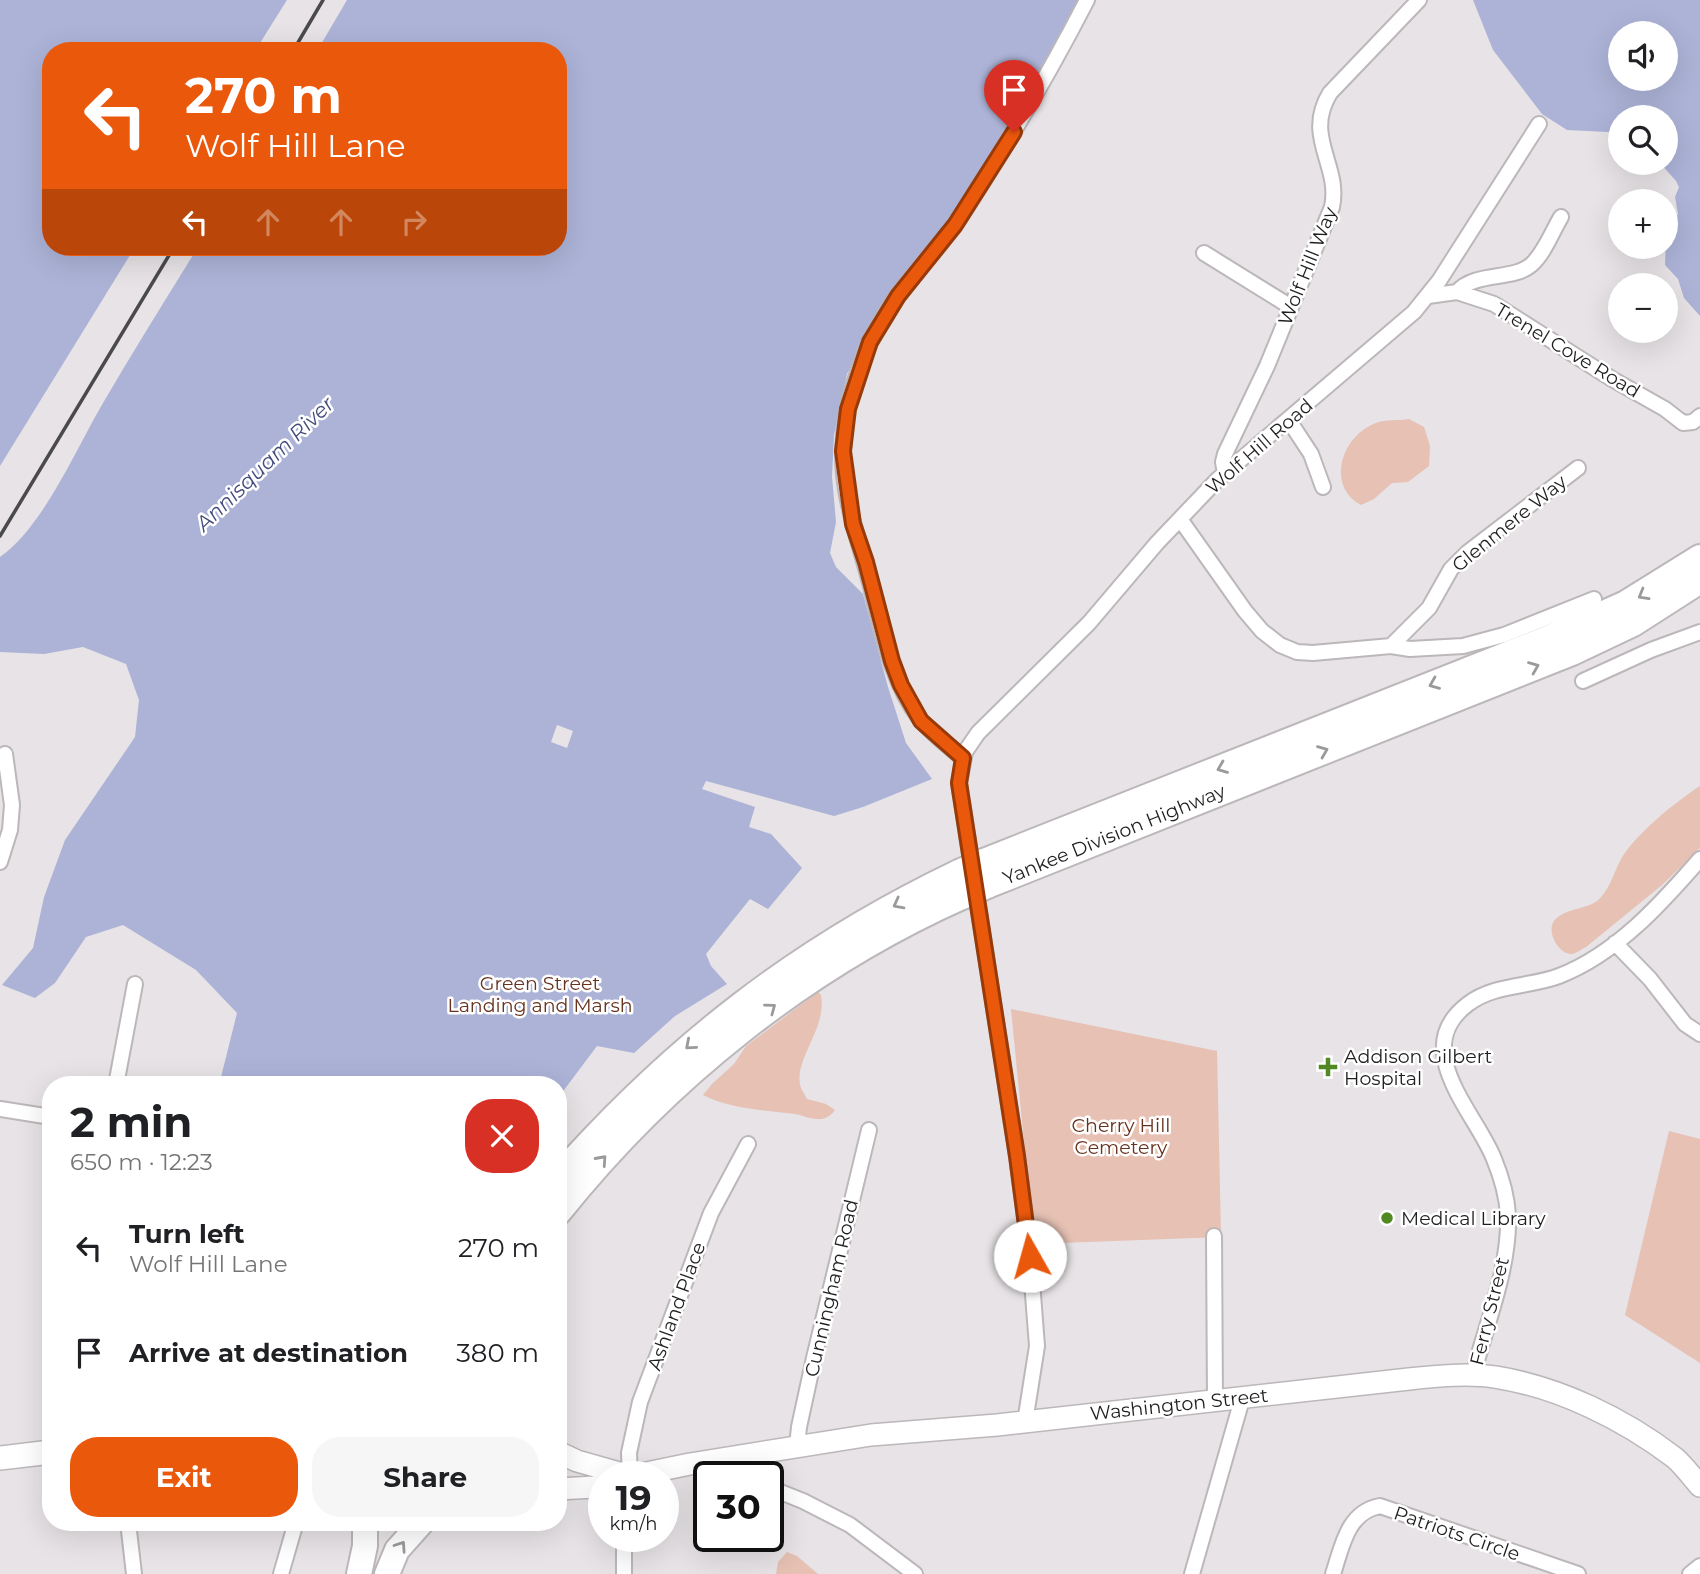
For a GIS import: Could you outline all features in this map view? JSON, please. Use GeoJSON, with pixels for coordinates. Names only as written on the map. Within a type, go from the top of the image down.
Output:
{"type":"FeatureCollection","features":[{"type":"Feature","properties":{"kind":"highway","name":"Yankee Division Highway"},"geometry":{"type":"LineString","coordinates":[[567,1168],[645,1086],[696,1040],[834,940],[894,905],[960,885],[1548,639],[1626,604],[1700,558]]}},
{"type":"Feature","properties":{"kind":"highway","name":"Yankee Division Highway"},"geometry":{"type":"LineString","coordinates":[[985,874],[1572,652],[1633,623],[1700,580]]}},
{"type":"Feature","properties":{"kind":"highway","name":"Yankee Division Highway"},"geometry":{"type":"LineString","coordinates":[[567,1201],[645,1115],[728,1041],[797,989],[855,951],[919,916],[960,885]]}},
{"type":"Feature","properties":{"kind":"highway"},"geometry":{"type":"LineString","coordinates":[[359,1574],[365,1531]]}},
{"type":"Feature","properties":{"kind":"highway"},"geometry":{"type":"LineString","coordinates":[[387,1574],[389,1565],[413,1531]]}},
{"type":"Feature","properties":{"kind":"main road","name":"Washington Street"},"geometry":{"type":"LineString","coordinates":[[679,1466],[871,1435],[1024,1422],[1420,1378],[1473,1375],[1496,1377],[1558,1394],[1631,1428],[1677,1460],[1700,1486]]}},
{"type":"Feature","properties":{"kind":"main road"},"geometry":{"type":"LineString","coordinates":[[0,1458],[42,1453]]}},
{"type":"Feature","properties":{"kind":"main road","name":"Washington Street"},"geometry":{"type":"LineString","coordinates":[[567,1456],[588,1464]]}},
{"type":"Feature","properties":{"kind":"main road"},"geometry":{"type":"LineString","coordinates":[[567,1489],[588,1487]]}},
{"type":"Feature","properties":{"kind":"street"},"geometry":{"type":"LineString","coordinates":[[1024,1422],[1035,1364],[1034,1299],[1017,1156],[959,783],[963,758],[921,721],[904,693],[892,661],[853,524],[843,451],[848,409],[860,367],[876,332],[898,296],[955,225],[1003,152],[1087,0]]}},
{"type":"Feature","properties":{"kind":"street","name":"Wolf Hill Way"},"geometry":{"type":"LineString","coordinates":[[1225,474],[1223,463],[1226,454],[1267,366],[1329,219],[1334,201],[1333,184],[1319,126],[1321,112],[1330,93],[1419,0]]}},
{"type":"Feature","properties":{"kind":"street","name":"Wolf Hill Road"},"geometry":{"type":"LineString","coordinates":[[963,758],[984,727],[1089,623],[1180,519],[1225,474],[1401,325],[1427,296],[1539,124]]}},
{"type":"Feature","properties":{"kind":"street"},"geometry":{"type":"LineString","coordinates":[[1457,292],[1463,286],[1483,278],[1527,268],[1537,259],[1561,217]]}},
{"type":"Feature","properties":{"kind":"street"},"geometry":{"type":"LineString","coordinates":[[1204,253],[1291,307]]}},
{"type":"Feature","properties":{"kind":"street","name":"Trenel Cove Road"},"geometry":{"type":"LineString","coordinates":[[1427,296],[1457,292],[1488,301],[1665,409],[1683,423],[1693,422],[1700,416]]}},
{"type":"Feature","properties":{"kind":"street"},"geometry":{"type":"LineString","coordinates":[[1288,419],[1311,454],[1323,487]]}},
{"type":"Feature","properties":{"kind":"street","name":"Glenmere Way"},"geometry":{"type":"LineString","coordinates":[[1391,646],[1429,608],[1451,569],[1467,553],[1578,468]]}},
{"type":"Feature","properties":{"kind":"street"},"geometry":{"type":"LineString","coordinates":[[1180,519],[1262,631],[1280,645],[1297,652],[1391,646],[1410,649],[1443,648],[1477,643],[1594,599]]}},
{"type":"Feature","properties":{"kind":"street"},"geometry":{"type":"LineString","coordinates":[[1583,681],[1651,650],[1700,632]]}},
{"type":"Feature","properties":{"kind":"street"},"geometry":{"type":"LineString","coordinates":[[0,862],[10,830],[12,805],[5,754]]}},
{"type":"Feature","properties":{"kind":"street","name":"Ferry Street"},"geometry":{"type":"LineString","coordinates":[[1473,1375],[1504,1256],[1508,1213],[1495,1160],[1449,1075],[1444,1043],[1452,1024],[1468,1003],[1489,993],[1557,977],[1591,960],[1615,943],[1666,896],[1700,859]]}},
{"type":"Feature","properties":{"kind":"street"},"geometry":{"type":"LineString","coordinates":[[1615,943],[1650,979],[1685,1024],[1700,1034]]}},
{"type":"Feature","properties":{"kind":"street"},"geometry":{"type":"LineString","coordinates":[[119,1076],[135,984]]}},
{"type":"Feature","properties":{"kind":"street"},"geometry":{"type":"LineString","coordinates":[[0,1109],[42,1116]]}},
{"type":"Feature","properties":{"kind":"street","name":"Cunningham Road"},"geometry":{"type":"LineString","coordinates":[[797,1446],[814,1358],[869,1130]]}},
{"type":"Feature","properties":{"kind":"street","name":"Ashland Place"},"geometry":{"type":"LineString","coordinates":[[629,1461],[640,1402],[711,1213],[748,1144]]}},
{"type":"Feature","properties":{"kind":"street"},"geometry":{"type":"LineString","coordinates":[[1214,1236],[1215,1399]]}},
{"type":"Feature","properties":{"kind":"street"},"geometry":{"type":"LineString","coordinates":[[1192,1574],[1243,1396]]}},
{"type":"Feature","properties":{"kind":"street"},"geometry":{"type":"LineString","coordinates":[[784,1493],[850,1525],[915,1574]]}},
{"type":"Feature","properties":{"kind":"street","name":"Patriots Circle"},"geometry":{"type":"LineString","coordinates":[[1333,1574],[1349,1527],[1362,1512],[1380,1506],[1578,1574]]}},
{"type":"Feature","properties":{"kind":"street"},"geometry":{"type":"LineString","coordinates":[[129,1531],[134,1574]]}},
{"type":"Feature","properties":{"kind":"street"},"geometry":{"type":"LineString","coordinates":[[281,1574],[293,1531]]}},
{"type":"Feature","properties":{"kind":"street"},"geometry":{"type":"LineString","coordinates":[[624,1552],[624,1574]]}},
{"type":"Feature","properties":{"kind":"street"},"geometry":{"type":"LineString","coordinates":[[1690,1574],[1700,1566]]}},
{"type":"Feature","properties":{"kind":"green space"},"geometry":{"type":"Polygon","coordinates":[[[1409,419],[1424,427],[1430,446],[1429,466],[1408,482],[1392,483],[1374,499],[1361,505],[1350,497],[1343,486],[1342,461],[1347,449],[1364,429],[1376,423],[1409,419]]]}},
{"type":"Feature","properties":{"kind":"green space"},"geometry":{"type":"Polygon","coordinates":[[[1700,786],[1700,848],[1662,885],[1586,947],[1572,954],[1558,947],[1552,931],[1554,921],[1565,913],[1591,905],[1601,897],[1621,859],[1636,839],[1700,786]]]}},
{"type":"Feature","properties":{"kind":"green space"},"geometry":{"type":"Polygon","coordinates":[[[818,992],[821,995],[822,1007],[820,1019],[802,1064],[800,1085],[807,1099],[826,1104],[835,1110],[831,1114],[822,1119],[814,1119],[736,1106],[703,1095],[734,1064],[746,1046],[818,992]]]}},
{"type":"Feature","properties":{"kind":"green space","name":"Cherry Hill Cemetery"},"geometry":{"type":"Polygon","coordinates":[[[1011,1009],[1217,1051],[1221,1237],[1034,1244],[1011,1009]]]}},
{"type":"Feature","properties":{"kind":"green space"},"geometry":{"type":"Polygon","coordinates":[[[1669,1131],[1700,1139],[1700,1363],[1625,1315],[1669,1131]]]}},
{"type":"Feature","properties":{"kind":"green space"},"geometry":{"type":"Polygon","coordinates":[[[787,1552],[797,1556],[818,1574],[776,1574],[778,1562],[787,1552]]]}},
{"type":"Feature","properties":{"kind":"water"},"geometry":{"type":"Polygon","coordinates":[[[0,0],[287,0],[261,42],[42,42],[42,256],[129,256],[0,466],[0,0]]]}},
{"type":"Feature","properties":{"kind":"water","name":"Annisquam River"},"geometry":{"type":"Polygon","coordinates":[[[347,0],[1080,0],[978,177],[872,326],[847,374],[834,435],[832,477],[836,522],[830,553],[836,567],[863,594],[906,743],[932,779],[834,816],[706,781],[702,789],[755,807],[749,827],[771,834],[802,868],[768,909],[750,899],[706,954],[711,966],[727,984],[675,1016],[634,1053],[597,1046],[567,1086],[567,1076],[221,1076],[237,1013],[196,970],[123,925],[86,937],[55,983],[35,998],[2,985],[33,948],[44,897],[65,840],[135,737],[139,700],[126,664],[83,647],[44,654],[0,652],[0,557],[16,544],[44,507],[193,256],[567,256],[567,42],[322,42],[347,0]]]}},
{"type":"Feature","properties":{"kind":"water"},"geometry":{"type":"Polygon","coordinates":[[[1473,0],[1700,0],[1700,316],[1684,298],[1678,273],[1672,273],[1665,265],[1665,259],[1678,259],[1679,187],[1671,175],[1678,175],[1678,105],[1608,105],[1608,132],[1567,130],[1542,114],[1493,50],[1473,0]]]}},
{"type":"Feature","properties":{"kind":"pier"},"geometry":{"type":"Polygon","coordinates":[[[557,725],[573,731],[567,748],[551,742],[557,725]]]}},
{"type":"Feature","properties":{"kind":"railway"},"geometry":{"type":"LineString","coordinates":[[298,42],[323,0]]}},
{"type":"Feature","properties":{"kind":"railway"},"geometry":{"type":"LineString","coordinates":[[0,536],[169,256]]}},
{"type":"Feature","properties":{"kind":"place","name":"Addison Gilbert Hospital"},"geometry":{"type":"Point","coordinates":[1328,1067]}},
{"type":"Feature","properties":{"kind":"place","name":"Medical Library"},"geometry":{"type":"Point","coordinates":[1387,1218]}},
{"type":"Feature","properties":{"kind":"route"},"geometry":{"type":"LineString","coordinates":[[1014,132],[955,225],[898,296],[870,342],[852,390],[843,451],[853,524],[901,685],[921,721],[963,758],[959,783],[1030,1256]]}},
{"type":"Feature","properties":{"kind":"park label","name":"Green Street Landing and Marsh"},"geometry":{"type":"Point","coordinates":[540,994]}}]}
